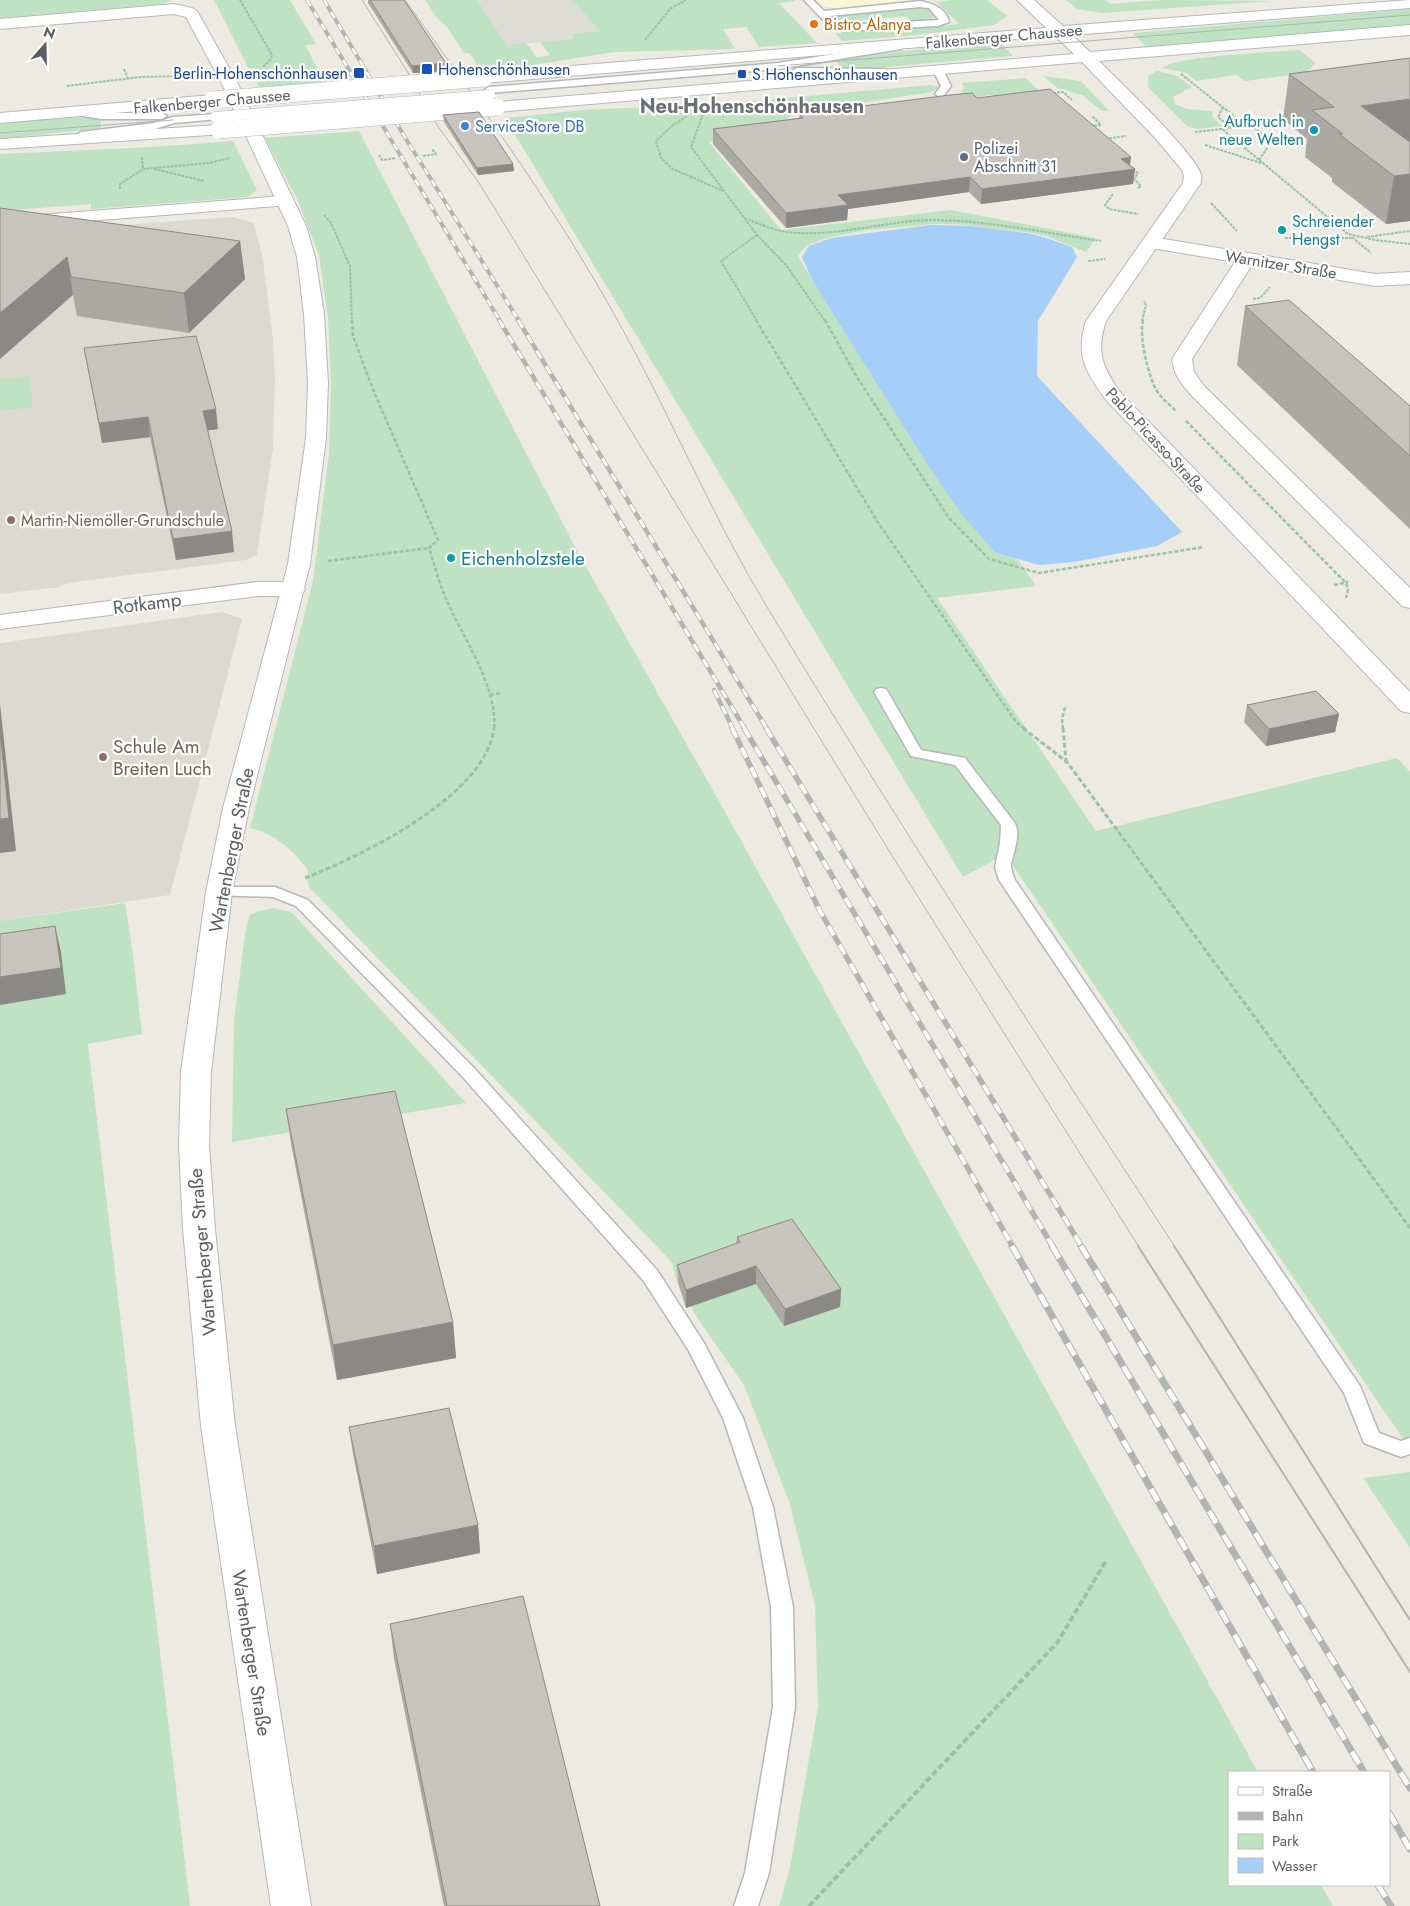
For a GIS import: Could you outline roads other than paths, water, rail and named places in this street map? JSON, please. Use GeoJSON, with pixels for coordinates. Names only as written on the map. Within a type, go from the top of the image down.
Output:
{"type":"FeatureCollection","features":[{"type":"Feature","properties":{"kind":"main road","name":"Pablo-Picasso-Straße"},"geometry":{"type":"LineString","coordinates":[[1025,0],[1059,30],[1163,136],[1190,169],[1193,176],[1192,183],[1152,243],[1096,321],[1090,337],[1090,357],[1098,377],[1113,396],[1410,706]]}},
{"type":"Feature","properties":{"kind":"main road","name":"Falkenberger Chaussee"},"geometry":{"type":"LineString","coordinates":[[0,118],[73,112],[215,115],[490,93],[930,42],[1059,30],[1410,3]]}},
{"type":"Feature","properties":{"kind":"main road","name":"Wartenberger Straße"},"geometry":{"type":"LineString","coordinates":[[0,24],[174,9],[187,11],[192,14],[229,82],[297,226],[306,257],[314,314],[318,383],[316,438],[294,589],[236,808],[219,892],[196,1072],[194,1145],[199,1229],[218,1426],[291,1906]]}},
{"type":"Feature","properties":{"kind":"main road","name":"Falkenberger Chaussee"},"geometry":{"type":"LineString","coordinates":[[0,144],[19,143],[215,115],[490,93],[919,72],[1410,30]]}},
{"type":"Feature","properties":{"kind":"main road"},"geometry":{"type":"LineString","coordinates":[[0,223],[26,226],[284,201]]}},
{"type":"Feature","properties":{"kind":"main road","name":"Warnitzer Straße"},"geometry":{"type":"LineString","coordinates":[[1152,243],[1375,280],[1410,278]]}},
{"type":"Feature","properties":{"kind":"main road"},"geometry":{"type":"LineString","coordinates":[[1254,260],[1182,359],[1184,373],[1197,390],[1410,601]]}},
{"type":"Feature","properties":{"kind":"main road","name":"Rotkamp"},"geometry":{"type":"LineString","coordinates":[[0,622],[257,589],[294,589]]}},
{"type":"Feature","properties":{"kind":"lane"},"geometry":{"type":"LineString","coordinates":[[808,0],[822,14],[836,25],[851,29],[944,22],[944,19],[932,6],[920,4],[822,14]]}},
{"type":"Feature","properties":{"kind":"lane"},"geometry":{"type":"LineString","coordinates":[[938,70],[946,86],[940,94]]}},
{"type":"Feature","properties":{"kind":"lane"},"geometry":{"type":"LineString","coordinates":[[881,692],[916,753],[960,761],[1009,825],[1008,843],[1002,867],[1007,880],[1352,1391],[1371,1438],[1400,1449],[1410,1446]]}},
{"type":"Feature","properties":{"kind":"lane"},"geometry":{"type":"LineString","coordinates":[[219,892],[275,892],[302,903],[467,1071],[650,1275],[697,1348],[733,1418],[763,1506],[782,1616],[784,1707],[757,1873],[746,1906]]}},
{"type":"Feature","properties":{"kind":"water"},"geometry":{"type":"Polygon","coordinates":[[[931,225],[970,226],[1027,233],[1072,247],[1077,257],[1038,321],[1037,376],[1182,532],[1157,546],[1074,562],[1039,565],[996,553],[963,516],[929,467],[812,280],[802,257],[809,246],[831,238],[931,225]]]}},
{"type":"Feature","properties":{"kind":"tram line"},"geometry":{"type":"LineString","coordinates":[[362,0],[407,71],[437,125],[479,183],[891,854],[1139,1247]]}},
{"type":"Feature","properties":{"kind":"tram line"},"geometry":{"type":"LineString","coordinates":[[405,0],[492,121],[574,246],[624,332],[711,505],[767,607],[917,849],[1175,1247]]}},
{"type":"Feature","properties":{"kind":"tram line"},"geometry":{"type":"LineString","coordinates":[[778,66],[1410,15]]}},
{"type":"Feature","properties":{"kind":"tram line"},"geometry":{"type":"LineString","coordinates":[[0,133],[173,120]]}},
{"type":"Feature","properties":{"kind":"tram line"},"geometry":{"type":"LineString","coordinates":[[1138,1246],[1410,1672]]}},
{"type":"Feature","properties":{"kind":"tram line"},"geometry":{"type":"LineString","coordinates":[[1174,1246],[1410,1620]]}},
{"type":"Feature","properties":{"kind":"railway"},"geometry":{"type":"LineString","coordinates":[[307,0],[500,321]]}},
{"type":"Feature","properties":{"kind":"railway"},"geometry":{"type":"LineString","coordinates":[[324,0],[406,139],[519,321]]}},
{"type":"Feature","properties":{"kind":"railway"},"geometry":{"type":"LineString","coordinates":[[499,320],[745,729]]}},
{"type":"Feature","properties":{"kind":"railway"},"geometry":{"type":"LineString","coordinates":[[518,320],[767,729]]}},
{"type":"Feature","properties":{"kind":"railway"},"geometry":{"type":"LineString","coordinates":[[714,690],[733,729]]}},
{"type":"Feature","properties":{"kind":"railway"},"geometry":{"type":"LineString","coordinates":[[732,728],[820,911],[1013,1247]]}},
{"type":"Feature","properties":{"kind":"railway"},"geometry":{"type":"LineString","coordinates":[[744,728],[1053,1247]]}},
{"type":"Feature","properties":{"kind":"railway"},"geometry":{"type":"LineString","coordinates":[[766,728],[1082,1247]]}},
{"type":"Feature","properties":{"kind":"railway"},"geometry":{"type":"LineString","coordinates":[[1012,1246],[1312,1771]]}},
{"type":"Feature","properties":{"kind":"railway"},"geometry":{"type":"LineString","coordinates":[[1052,1246],[1363,1771]]}},
{"type":"Feature","properties":{"kind":"railway"},"geometry":{"type":"LineString","coordinates":[[1081,1246],[1410,1788]]}},
{"type":"Feature","properties":{"kind":"railway"},"geometry":{"type":"LineString","coordinates":[[1390,1815],[1410,1849]]}},
{"type":"Feature","properties":{"kind":"railway"},"geometry":{"type":"LineString","coordinates":[[1379,1886],[1391,1906]]}},
{"type":"Feature","properties":{"kind":"place","name":"Bistro Alanya"},"geometry":{"type":"Point","coordinates":[814,24]}},
{"type":"Feature","properties":{"kind":"place","name":"Hohenschönhausen"},"geometry":{"type":"Point","coordinates":[427,69]}},
{"type":"Feature","properties":{"kind":"place","name":"Berlin-Hohenschönhausen"},"geometry":{"type":"Point","coordinates":[359,73]}},
{"type":"Feature","properties":{"kind":"place","name":"S Hohenschönhausen"},"geometry":{"type":"Point","coordinates":[742,74]}},
{"type":"Feature","properties":{"kind":"place","name":"ServiceStore DB"},"geometry":{"type":"Point","coordinates":[465,126]}},
{"type":"Feature","properties":{"kind":"place","name":"Aufbruch in neue Welten"},"geometry":{"type":"Point","coordinates":[1314,130]}},
{"type":"Feature","properties":{"kind":"place","name":"Polizei Abschnitt 31"},"geometry":{"type":"Point","coordinates":[964,157]}},
{"type":"Feature","properties":{"kind":"place","name":"Schreiender Hengst"},"geometry":{"type":"Point","coordinates":[1282,230]}},
{"type":"Feature","properties":{"kind":"place","name":"Martin-Niemöller-Grundschule"},"geometry":{"type":"Point","coordinates":[11,520]}},
{"type":"Feature","properties":{"kind":"place","name":"Eichenholzstele"},"geometry":{"type":"Point","coordinates":[451,558]}},
{"type":"Feature","properties":{"kind":"place","name":"Schule Am Breiten Luch"},"geometry":{"type":"Point","coordinates":[103,757]}},
{"type":"Feature","properties":{"kind":"district","name":"Neu-Hohenschönhausen"},"geometry":{"type":"Point","coordinates":[752,106]}}]}
